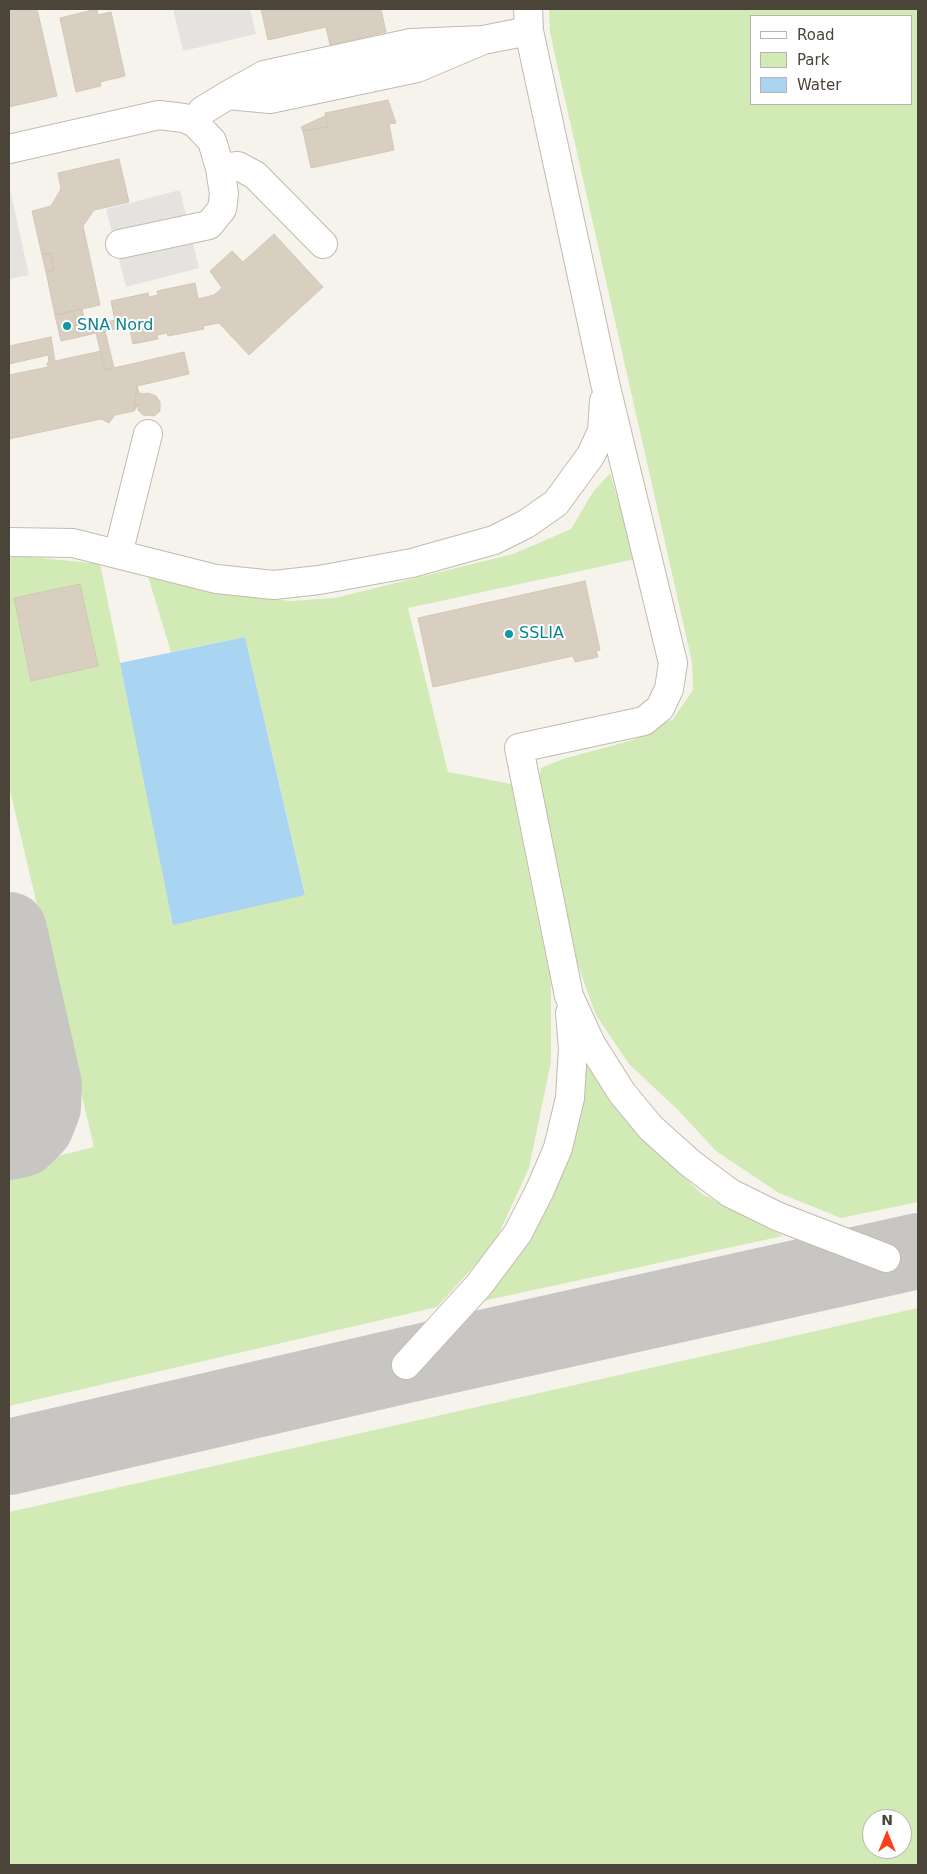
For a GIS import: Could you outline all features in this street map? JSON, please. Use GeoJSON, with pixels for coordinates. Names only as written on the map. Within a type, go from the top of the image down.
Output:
{"type":"FeatureCollection","features":[{"type":"Feature","properties":{"kind":"lane"},"geometry":{"type":"LineString","coordinates":[[195,123],[202,111],[228,95],[270,99],[416,68],[528,20],[606,382],[673,663],[669,689],[660,708],[644,721],[519,748],[569,996],[573,1048],[570,1098],[558,1148],[540,1190],[518,1233],[479,1285],[406,1365]]}},
{"type":"Feature","properties":{"kind":"lane"},"geometry":{"type":"LineString","coordinates":[[9,150],[159,115],[184,118],[195,123],[212,141],[220,168],[224,194],[222,209],[210,225],[120,244]]}},
{"type":"Feature","properties":{"kind":"lane"},"geometry":{"type":"LineString","coordinates":[[220,168],[238,166],[255,175],[323,244]]}},
{"type":"Feature","properties":{"kind":"lane"},"geometry":{"type":"LineString","coordinates":[[9,542],[73,543],[216,578],[274,585],[319,580],[412,563],[494,540],[526,524],[556,503],[586,461],[602,431],[606,382]]}},
{"type":"Feature","properties":{"kind":"lane"},"geometry":{"type":"LineString","coordinates":[[118,554],[148,434]]}},
{"type":"Feature","properties":{"kind":"lane"},"geometry":{"type":"LineString","coordinates":[[569,996],[591,1044],[622,1093],[651,1128],[690,1163],[730,1193],[779,1217],[886,1258]]}},
{"type":"Feature","properties":{"kind":"green space"},"geometry":{"type":"Polygon","coordinates":[[[549,9],[918,9],[918,1202],[841,1218],[779,1193],[716,1151],[680,1112],[629,1064],[596,1015],[578,965],[538,788],[541,768],[563,759],[633,740],[673,719],[693,690],[692,662],[550,33],[549,9]]]}},
{"type":"Feature","properties":{"kind":"green space"},"geometry":{"type":"Polygon","coordinates":[[[610,473],[636,559],[408,608],[448,772],[511,784],[551,983],[551,1062],[529,1168],[494,1244],[437,1307],[9,1406],[9,1168],[94,1147],[9,786],[9,558],[21,556],[100,564],[174,924],[305,894],[245,637],[171,652],[147,573],[216,592],[290,601],[335,598],[513,554],[571,529],[593,492],[610,473]]]}},
{"type":"Feature","properties":{"kind":"green space"},"geometry":{"type":"Polygon","coordinates":[[[582,1056],[660,1154],[702,1194],[783,1236],[478,1302],[582,1056]]]}},
{"type":"Feature","properties":{"kind":"green space"},"geometry":{"type":"Polygon","coordinates":[[[918,1308],[918,1865],[9,1865],[9,1512],[918,1308]]]}},
{"type":"Feature","properties":{"kind":"shaded area"},"geometry":{"type":"Polygon","coordinates":[[[173,9],[250,9],[256,34],[183,51],[173,9]]]}},
{"type":"Feature","properties":{"kind":"shaded area"},"geometry":{"type":"Polygon","coordinates":[[[9,185],[29,275],[9,279],[9,185]]]}},
{"type":"Feature","properties":{"kind":"shaded area"},"geometry":{"type":"Polygon","coordinates":[[[180,190],[199,268],[126,287],[106,209],[180,190]]]}},
{"type":"Feature","properties":{"kind":"water"},"geometry":{"type":"Polygon","coordinates":[[[245,637],[305,895],[173,925],[120,663],[245,637]]]}},
{"type":"Feature","properties":{"kind":"building"},"geometry":{"type":"Polygon","coordinates":[[[9,9],[37,9],[57,96],[9,107],[9,9]]]}},
{"type":"Feature","properties":{"kind":"building"},"geometry":{"type":"Polygon","coordinates":[[[97,9],[98,15],[111,12],[125,76],[100,82],[101,86],[76,92],[60,18],[97,9]]]}},
{"type":"Feature","properties":{"kind":"building"},"geometry":{"type":"Polygon","coordinates":[[[261,9],[381,9],[386,32],[330,45],[326,27],[268,40],[261,9]]]}},
{"type":"Feature","properties":{"kind":"building"},"geometry":{"type":"Polygon","coordinates":[[[388,100],[396,123],[389,124],[394,150],[311,168],[303,131],[328,127],[325,113],[388,100]]]}},
{"type":"Feature","properties":{"kind":"building"},"geometry":{"type":"Polygon","coordinates":[[[325,116],[328,127],[303,131],[301,127],[325,116]]]}},
{"type":"Feature","properties":{"kind":"building"},"geometry":{"type":"Polygon","coordinates":[[[119,159],[129,202],[94,210],[83,226],[100,305],[55,315],[46,272],[54,270],[51,253],[42,255],[32,211],[51,206],[61,189],[58,173],[119,159]]]}},
{"type":"Feature","properties":{"kind":"building"},"geometry":{"type":"Polygon","coordinates":[[[274,234],[323,287],[249,355],[219,323],[203,326],[204,329],[168,336],[167,333],[157,335],[158,339],[133,344],[127,317],[115,320],[111,301],[148,293],[149,297],[158,295],[157,291],[195,283],[198,299],[214,295],[222,288],[210,271],[232,251],[243,262],[274,234]]]}},
{"type":"Feature","properties":{"kind":"building"},"geometry":{"type":"Polygon","coordinates":[[[51,253],[54,270],[46,272],[42,255],[51,253]]]}},
{"type":"Feature","properties":{"kind":"building"},"geometry":{"type":"Polygon","coordinates":[[[82,309],[86,327],[127,317],[129,326],[105,331],[114,368],[105,370],[96,333],[79,337],[73,311],[82,309]]]}},
{"type":"Feature","properties":{"kind":"building","name":"SNA Nord"},"geometry":{"type":"Polygon","coordinates":[[[73,311],[79,337],[61,341],[55,315],[73,311]]]}},
{"type":"Feature","properties":{"kind":"building"},"geometry":{"type":"Polygon","coordinates":[[[51,337],[55,361],[101,351],[105,370],[184,352],[189,374],[137,386],[134,411],[115,415],[109,423],[101,419],[9,439],[9,375],[48,367],[47,363],[49,362],[48,355],[9,364],[9,346],[51,337]]]}},
{"type":"Feature","properties":{"kind":"building"},"geometry":{"type":"Polygon","coordinates":[[[137,386],[139,393],[148,393],[156,396],[160,402],[160,411],[154,416],[143,415],[138,410],[138,404],[134,411],[137,386]]]}},
{"type":"Feature","properties":{"kind":"building","name":"SSLIA"},"geometry":{"type":"Polygon","coordinates":[[[585,581],[600,650],[596,651],[598,657],[575,662],[573,656],[433,687],[418,618],[585,581]]]}},
{"type":"Feature","properties":{"kind":"building"},"geometry":{"type":"Polygon","coordinates":[[[80,584],[98,666],[31,681],[14,598],[80,584]]]}},
{"type":"Feature","properties":{"kind":"taxiway"},"geometry":{"type":"LineString","coordinates":[[9,930],[44,1085],[43,1107],[36,1125],[22,1139],[9,1142]]}},
{"type":"Feature","properties":{"kind":"taxiway"},"geometry":{"type":"LineString","coordinates":[[9,1457],[406,1365],[918,1251]]}},
{"type":"Feature","properties":{"kind":"place","name":"SNA Nord"},"geometry":{"type":"Point","coordinates":[67,326]}},
{"type":"Feature","properties":{"kind":"place","name":"SSLIA"},"geometry":{"type":"Point","coordinates":[509,634]}}]}
